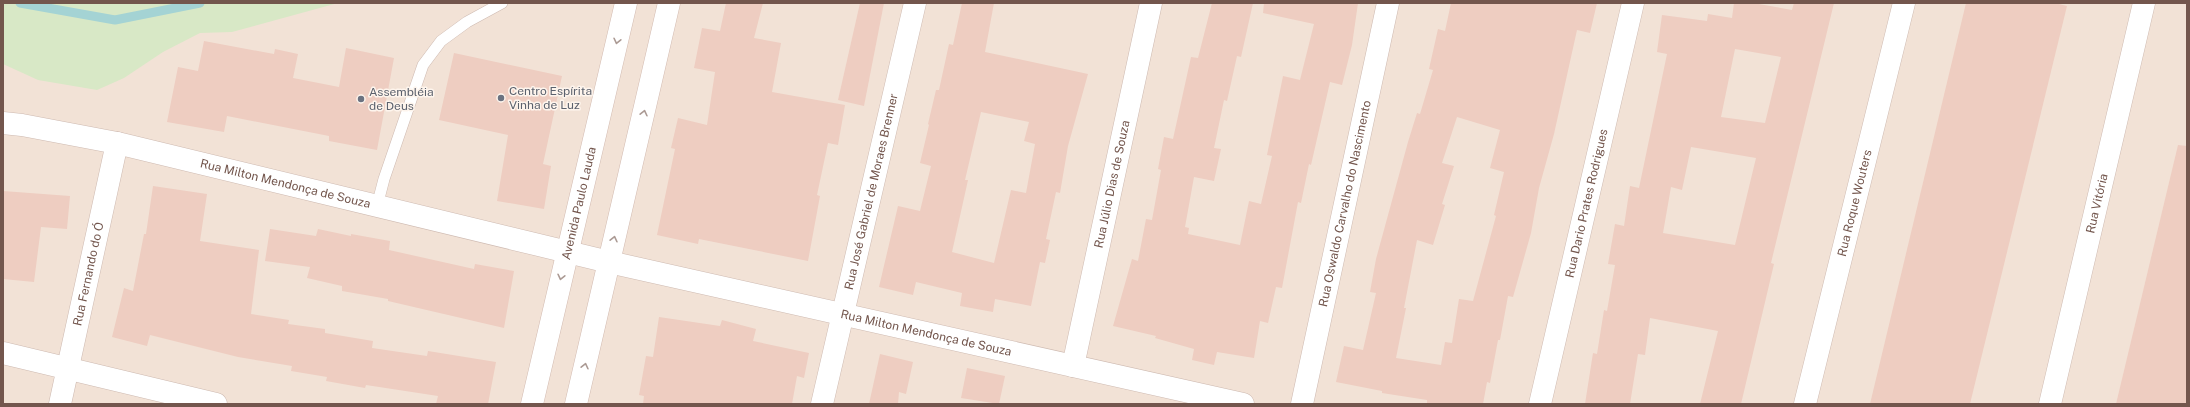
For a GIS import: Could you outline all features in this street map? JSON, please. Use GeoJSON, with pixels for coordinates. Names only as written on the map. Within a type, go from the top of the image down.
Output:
{"type":"FeatureCollection","features":[{"type":"Feature","properties":{"kind":"street","name":"Avenida Paulo Lauda"},"geometry":{"type":"LineString","coordinates":[[532,404],[626,3]]}},
{"type":"Feature","properties":{"kind":"street"},"geometry":{"type":"LineString","coordinates":[[576,404],[669,3]]}},
{"type":"Feature","properties":{"kind":"street","name":"Rua José Gabriel de Moraes Brenner"},"geometry":{"type":"LineString","coordinates":[[822,404],[915,3]]}},
{"type":"Feature","properties":{"kind":"street","name":"Rua Júlio Dias de Souza"},"geometry":{"type":"LineString","coordinates":[[1073,366],[1151,3]]}},
{"type":"Feature","properties":{"kind":"street","name":"Rua Oswaldo Carvalho do Nascimento"},"geometry":{"type":"LineString","coordinates":[[1302,404],[1388,3]]}},
{"type":"Feature","properties":{"kind":"street","name":"Rua Dario Prates Rodrigues"},"geometry":{"type":"LineString","coordinates":[[1540,404],[1633,3]]}},
{"type":"Feature","properties":{"kind":"street","name":"Rua Roque Wouters"},"geometry":{"type":"LineString","coordinates":[[1804,404],[1904,3]]}},
{"type":"Feature","properties":{"kind":"street","name":"Rua Vitória"},"geometry":{"type":"LineString","coordinates":[[2050,404],[2144,3]]}},
{"type":"Feature","properties":{"kind":"street","name":"Rua Milton Mendonça de Souza"},"geometry":{"type":"LineString","coordinates":[[3,123],[22,125],[117,144],[609,262],[1243,404]]}},
{"type":"Feature","properties":{"kind":"street","name":"Rua Fernando do Ó"},"geometry":{"type":"LineString","coordinates":[[60,404],[117,144]]}},
{"type":"Feature","properties":{"kind":"street"},"geometry":{"type":"LineString","coordinates":[[3,354],[216,404]]}},
{"type":"Feature","properties":{"kind":"lane"},"geometry":{"type":"LineString","coordinates":[[377,206],[384,180],[423,65],[441,41],[467,22],[502,3]]}},
{"type":"Feature","properties":{"kind":"shaded area"},"geometry":{"type":"Polygon","coordinates":[[[3,3],[2187,3],[2187,404],[3,404],[3,3]]]}},
{"type":"Feature","properties":{"kind":"green space"},"geometry":{"type":"Polygon","coordinates":[[[3,3],[338,3],[232,32],[200,33],[163,52],[124,78],[97,90],[38,80],[3,64],[3,3]]]}},
{"type":"Feature","properties":{"kind":"building"},"geometry":{"type":"Polygon","coordinates":[[[726,3],[763,3],[754,38],[781,43],[772,92],[845,105],[838,145],[828,143],[817,195],[820,196],[808,261],[699,239],[698,244],[657,235],[675,149],[671,148],[678,118],[707,125],[715,72],[694,68],[702,28],[720,31],[726,3]]]}},
{"type":"Feature","properties":{"kind":"building"},"geometry":{"type":"Polygon","coordinates":[[[860,3],[884,3],[864,106],[838,100],[860,3]]]}},
{"type":"Feature","properties":{"kind":"building"},"geometry":{"type":"Polygon","coordinates":[[[962,3],[994,3],[985,52],[1088,74],[1068,146],[1060,193],[1056,192],[1046,239],[1050,240],[1045,263],[1040,262],[1031,306],[995,299],[993,312],[960,306],[962,293],[916,282],[913,295],[879,287],[898,206],[920,211],[931,166],[920,163],[936,90],[939,90],[949,44],[953,45],[962,3]],[[981,112],[965,180],[968,180],[952,252],[994,263],[1011,190],[1026,193],[1035,144],[1024,141],[1029,122],[981,112]]]}},
{"type":"Feature","properties":{"kind":"building"},"geometry":{"type":"Polygon","coordinates":[[[1212,3],[1253,3],[1241,57],[1237,56],[1227,101],[1224,100],[1214,148],[1221,149],[1214,181],[1194,177],[1185,227],[1189,228],[1188,234],[1240,245],[1249,201],[1261,204],[1272,156],[1267,155],[1283,76],[1300,80],[1314,24],[1263,13],[1264,3],[1358,3],[1352,45],[1342,85],[1330,82],[1311,165],[1309,164],[1301,203],[1298,202],[1282,288],[1276,287],[1268,323],[1260,321],[1254,358],[1217,352],[1214,365],[1192,360],[1194,349],[1155,338],[1156,336],[1113,326],[1132,259],[1138,261],[1146,219],[1152,220],[1161,170],[1158,169],[1164,137],[1173,139],[1191,57],[1198,58],[1212,3]]]}},
{"type":"Feature","properties":{"kind":"building"},"geometry":{"type":"Polygon","coordinates":[[[1451,3],[1597,3],[1590,33],[1577,30],[1554,134],[1539,188],[1531,233],[1513,297],[1508,296],[1500,340],[1498,340],[1490,383],[1487,382],[1483,404],[1427,404],[1427,400],[1382,393],[1382,391],[1336,382],[1344,346],[1363,350],[1376,293],[1370,292],[1376,259],[1408,142],[1417,113],[1420,114],[1433,70],[1429,69],[1438,29],[1445,31],[1451,3]],[[1457,117],[1442,163],[1454,166],[1442,204],[1445,205],[1433,245],[1417,240],[1396,358],[1441,365],[1445,342],[1452,343],[1459,299],[1473,301],[1496,216],[1494,215],[1504,172],[1490,168],[1500,130],[1457,117]]]}},
{"type":"Feature","properties":{"kind":"building"},"geometry":{"type":"Polygon","coordinates":[[[1734,3],[1753,3],[1792,10],[1794,3],[1834,3],[1771,263],[1774,264],[1741,404],[1700,404],[1718,331],[1650,318],[1645,355],[1638,354],[1630,404],[1585,404],[1593,353],[1597,354],[1604,310],[1607,311],[1615,265],[1608,264],[1615,224],[1624,226],[1630,186],[1639,188],[1667,54],[1657,52],[1662,15],[1707,21],[1708,14],[1732,18],[1734,3]],[[1735,49],[1721,117],[1765,123],[1781,57],[1735,49]],[[1691,147],[1682,190],[1671,187],[1663,233],[1735,245],[1756,158],[1691,147]]]}},
{"type":"Feature","properties":{"kind":"building"},"geometry":{"type":"Polygon","coordinates":[[[1966,3],[2055,3],[2067,6],[1970,404],[1870,404],[1966,3]]]}},
{"type":"Feature","properties":{"kind":"building"},"geometry":{"type":"Polygon","coordinates":[[[204,41],[274,54],[275,49],[298,54],[293,78],[339,87],[346,48],[394,58],[377,150],[329,141],[329,136],[227,116],[224,132],[167,122],[178,67],[198,71],[204,41]]]}},
{"type":"Feature","properties":{"kind":"building","name":"Centro Espírita Vinha de Luz"},"geometry":{"type":"Polygon","coordinates":[[[454,53],[562,76],[543,164],[551,166],[544,209],[497,201],[508,135],[439,120],[454,53]]]}},
{"type":"Feature","properties":{"kind":"building"},"geometry":{"type":"Polygon","coordinates":[[[2178,145],[2187,146],[2187,404],[2116,404],[2178,145]]]}},
{"type":"Feature","properties":{"kind":"building"},"geometry":{"type":"Polygon","coordinates":[[[153,186],[207,194],[200,241],[259,250],[251,314],[289,320],[288,324],[325,329],[325,333],[373,341],[372,348],[427,356],[428,351],[496,362],[488,404],[436,404],[438,396],[366,385],[365,388],[326,381],[327,377],[291,371],[292,366],[238,357],[150,335],[147,346],[112,337],[124,288],[133,291],[144,234],[146,234],[153,186]]]}},
{"type":"Feature","properties":{"kind":"building"},"geometry":{"type":"Polygon","coordinates":[[[3,191],[70,196],[67,229],[41,227],[34,282],[3,279],[3,191]]]}},
{"type":"Feature","properties":{"kind":"building"},"geometry":{"type":"Polygon","coordinates":[[[270,229],[316,236],[318,229],[351,236],[351,234],[390,241],[389,250],[474,269],[475,264],[514,271],[504,328],[388,301],[388,299],[342,291],[342,286],[307,278],[310,267],[265,261],[270,229]]]}},
{"type":"Feature","properties":{"kind":"building"},"geometry":{"type":"Polygon","coordinates":[[[659,317],[720,326],[722,320],[756,329],[753,341],[809,353],[804,378],[797,376],[792,404],[643,404],[644,396],[639,395],[646,356],[653,357],[659,317]]]}},
{"type":"Feature","properties":{"kind":"building"},"geometry":{"type":"Polygon","coordinates":[[[880,354],[913,362],[906,394],[899,392],[898,404],[869,404],[880,354]]]}},
{"type":"Feature","properties":{"kind":"building"},"geometry":{"type":"Polygon","coordinates":[[[967,368],[1005,376],[999,404],[961,398],[967,368]]]}},
{"type":"Feature","properties":{"kind":"waterway"},"geometry":{"type":"LineString","coordinates":[[20,3],[115,20],[200,3]]}},
{"type":"Feature","properties":{"kind":"place","name":"Centro Espírita Vinha de Luz"},"geometry":{"type":"Point","coordinates":[501,98]}},
{"type":"Feature","properties":{"kind":"place","name":"Assembléia de Deus"},"geometry":{"type":"Point","coordinates":[361,99]}}]}
